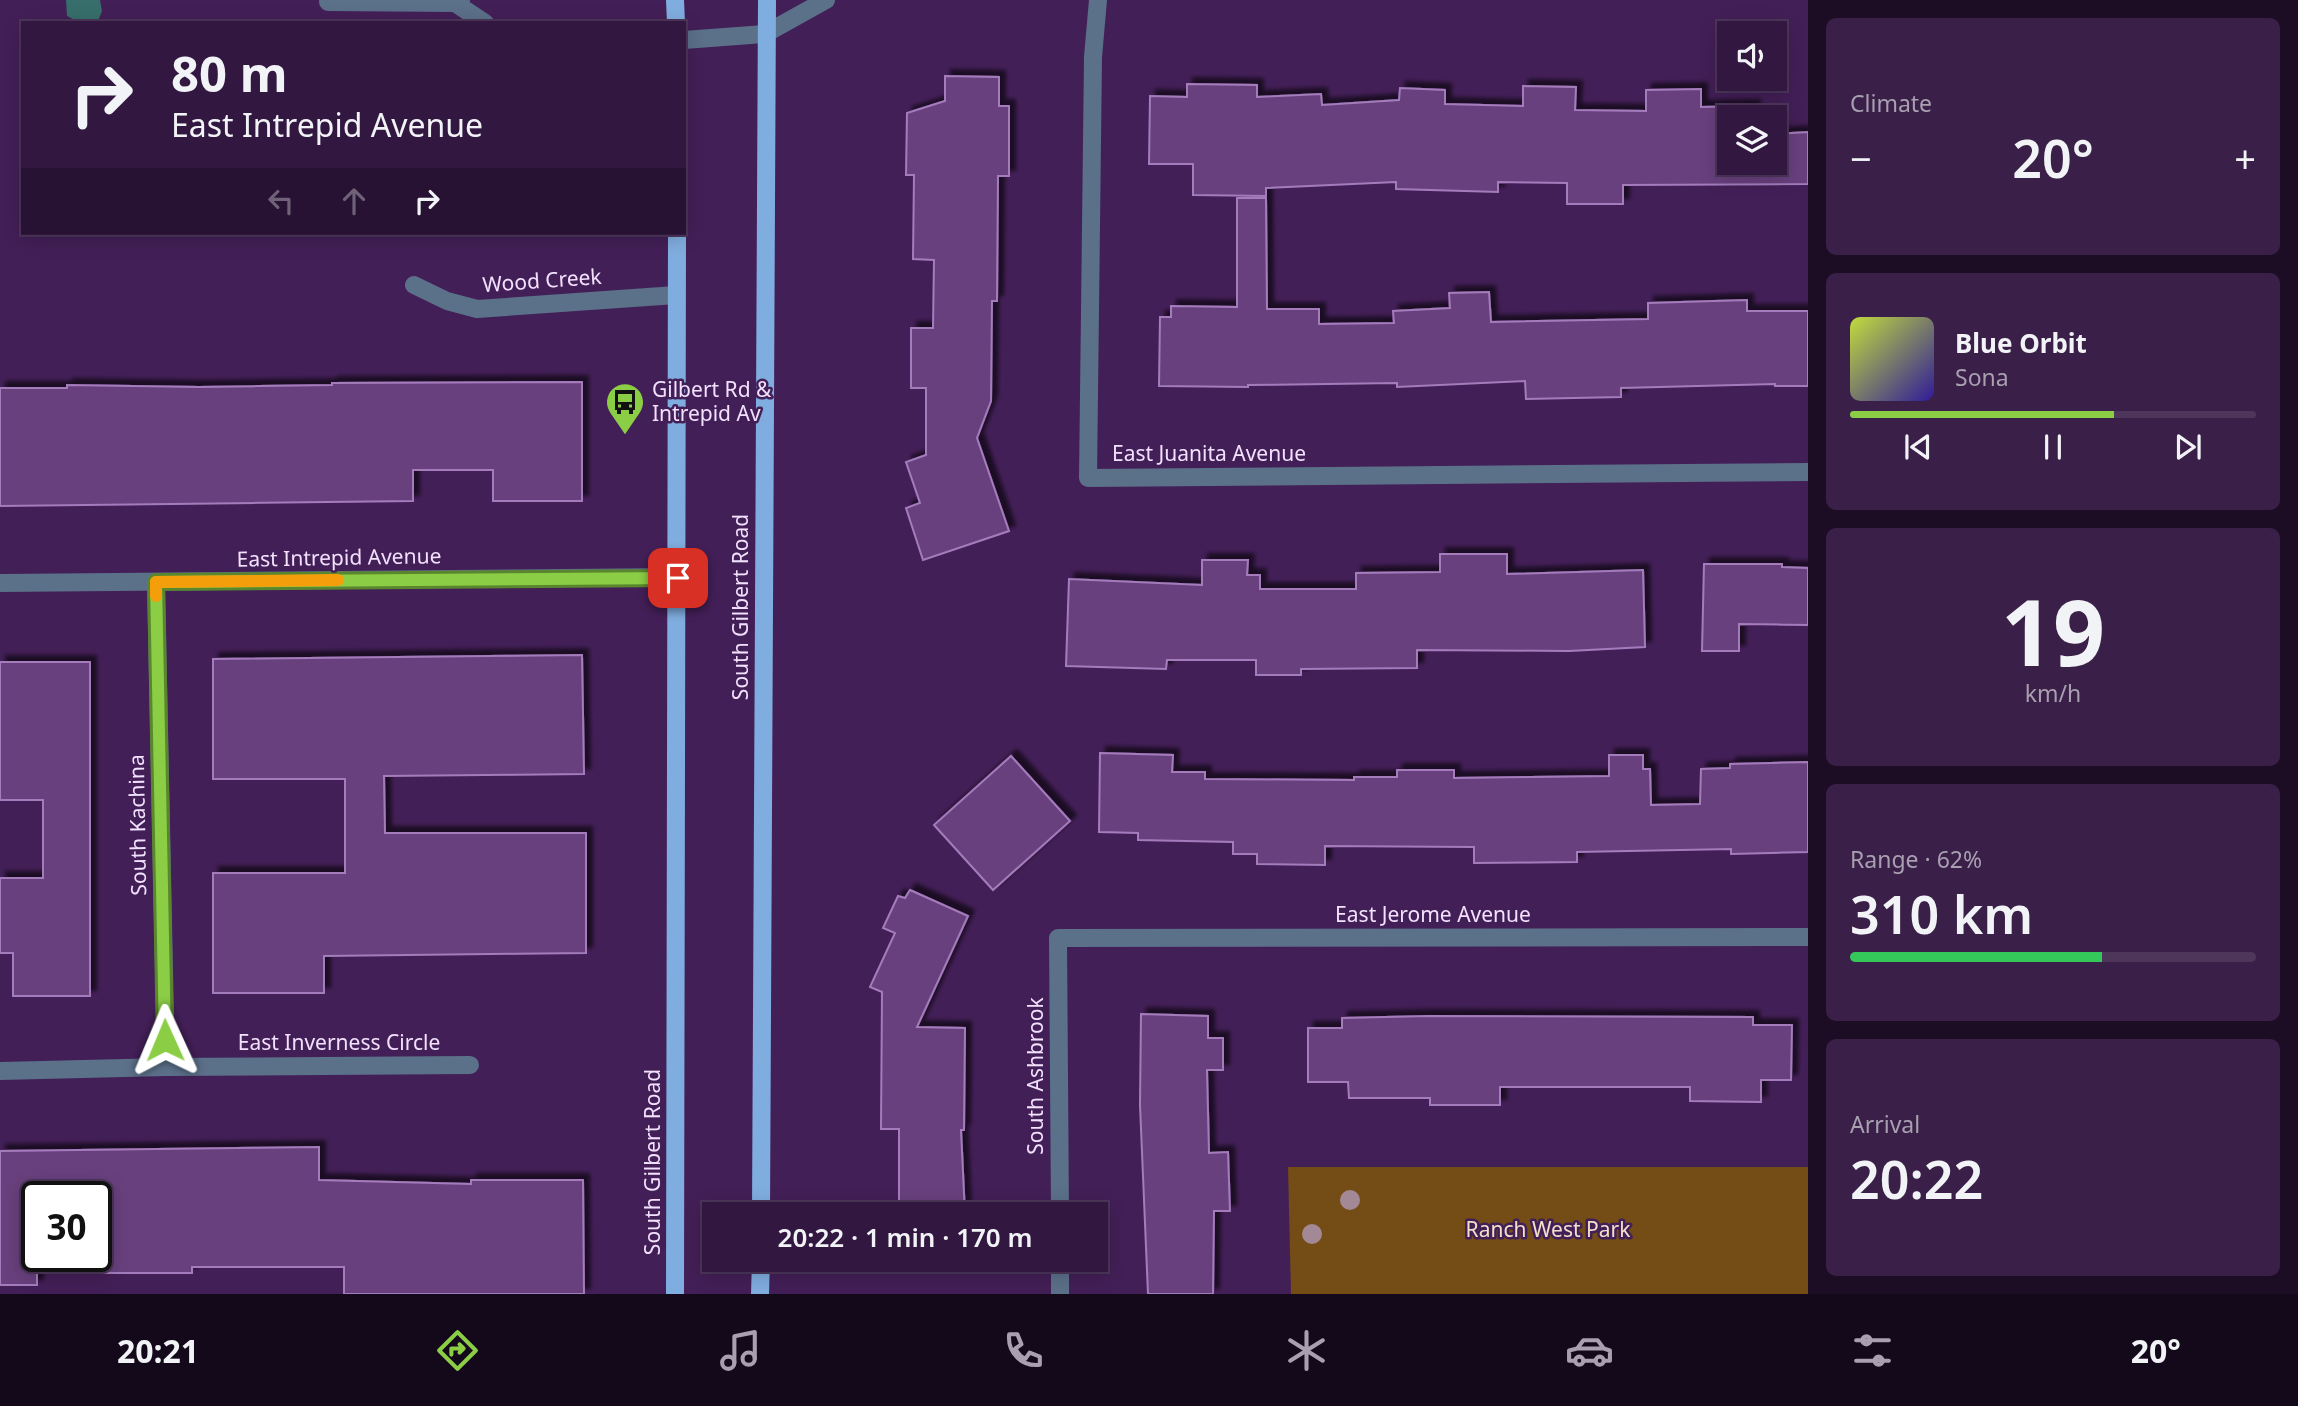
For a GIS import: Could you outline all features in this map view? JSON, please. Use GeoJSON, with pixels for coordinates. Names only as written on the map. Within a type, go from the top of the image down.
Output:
{"type":"FeatureCollection","features":[{"type":"Feature","properties":{"kind":"main road"},"geometry":{"type":"LineString","coordinates":[[675,0],[676,21]]}},
{"type":"Feature","properties":{"kind":"main road","name":"South Gilbert Road"},"geometry":{"type":"LineString","coordinates":[[761,1202],[767,0]]}},
{"type":"Feature","properties":{"kind":"main road","name":"South Gilbert Road"},"geometry":{"type":"LineString","coordinates":[[675,1294],[677,235]]}},
{"type":"Feature","properties":{"kind":"main road"},"geometry":{"type":"LineString","coordinates":[[761,1272],[761,1294]]}},
{"type":"Feature","properties":{"kind":"street"},"geometry":{"type":"LineString","coordinates":[[686,40],[765,34],[826,0]]}},
{"type":"Feature","properties":{"kind":"street","name":"East Juanita Avenue"},"geometry":{"type":"LineString","coordinates":[[1098,0],[1093,57],[1088,478],[1808,472]]}},
{"type":"Feature","properties":{"kind":"street"},"geometry":{"type":"LineString","coordinates":[[328,2],[458,2],[482,21]]}},
{"type":"Feature","properties":{"kind":"street","name":"Wood Creek"},"geometry":{"type":"LineString","coordinates":[[414,285],[447,301],[477,309],[676,295]]}},
{"type":"Feature","properties":{"kind":"street","name":"East Intrepid Avenue"},"geometry":{"type":"LineString","coordinates":[[0,583],[678,578]]}},
{"type":"Feature","properties":{"kind":"street","name":"South Kachina"},"geometry":{"type":"LineString","coordinates":[[156,582],[166,1067]]}},
{"type":"Feature","properties":{"kind":"street","name":"East Jerome Avenue"},"geometry":{"type":"LineString","coordinates":[[1058,938],[1808,937]]}},
{"type":"Feature","properties":{"kind":"street","name":"South Ashbrook"},"geometry":{"type":"LineString","coordinates":[[1058,938],[1060,1202]]}},
{"type":"Feature","properties":{"kind":"street","name":"East Inverness Circle"},"geometry":{"type":"LineString","coordinates":[[0,1071],[470,1065]]}},
{"type":"Feature","properties":{"kind":"street"},"geometry":{"type":"LineString","coordinates":[[1060,1272],[1060,1294]]}},
{"type":"Feature","properties":{"kind":"green space","name":"Ranch West Park"},"geometry":{"type":"Polygon","coordinates":[[[1288,1167],[1808,1167],[1808,1294],[1291,1294],[1288,1167]]]}},
{"type":"Feature","properties":{"kind":"shaded area"},"geometry":{"type":"Polygon","coordinates":[[[66,0],[100,0],[102,11],[98,21],[77,21],[67,16],[66,0]]]}},
{"type":"Feature","properties":{"kind":"building"},"geometry":{"type":"Polygon","coordinates":[[[945,76],[999,77],[999,106],[1009,106],[1009,176],[998,176],[997,301],[992,301],[991,401],[977,438],[1009,531],[923,560],[906,508],[920,503],[906,462],[926,455],[926,388],[911,388],[911,328],[933,328],[934,260],[913,259],[914,175],[906,175],[907,113],[945,101],[945,76]]]}},
{"type":"Feature","properties":{"kind":"building"},"geometry":{"type":"Polygon","coordinates":[[[1187,84],[1257,85],[1257,97],[1321,94],[1322,105],[1399,100],[1400,88],[1445,90],[1445,104],[1523,106],[1523,86],[1576,87],[1575,110],[1646,111],[1646,90],[1701,89],[1701,107],[1717,107],[1717,175],[1787,175],[1787,133],[1808,132],[1808,184],[1623,185],[1623,204],[1567,204],[1567,183],[1498,182],[1498,192],[1396,189],[1396,182],[1266,188],[1266,196],[1193,195],[1193,164],[1149,164],[1150,96],[1187,97],[1187,84]]]}},
{"type":"Feature","properties":{"kind":"building"},"geometry":{"type":"Polygon","coordinates":[[[1237,198],[1266,198],[1267,309],[1319,309],[1319,324],[1394,323],[1393,311],[1450,308],[1449,293],[1489,292],[1491,322],[1648,319],[1648,303],[1747,300],[1747,311],[1808,311],[1808,386],[1775,384],[1621,388],[1621,397],[1526,399],[1525,381],[1397,387],[1397,383],[1248,387],[1159,386],[1160,317],[1171,317],[1171,306],[1237,307],[1237,198]]]}},
{"type":"Feature","properties":{"kind":"building"},"geometry":{"type":"Polygon","coordinates":[[[582,382],[582,501],[493,501],[493,470],[413,470],[413,501],[0,506],[0,388],[67,388],[67,385],[199,387],[332,383],[582,382]]]}},
{"type":"Feature","properties":{"kind":"building"},"geometry":{"type":"Polygon","coordinates":[[[1440,554],[1507,554],[1507,574],[1643,570],[1645,647],[1569,651],[1417,650],[1417,668],[1301,669],[1301,675],[1256,675],[1256,660],[1167,660],[1166,669],[1066,666],[1069,579],[1202,585],[1202,560],[1248,560],[1247,575],[1260,575],[1260,589],[1356,589],[1356,573],[1440,572],[1440,554]]]}},
{"type":"Feature","properties":{"kind":"building"},"geometry":{"type":"Polygon","coordinates":[[[1704,564],[1782,564],[1782,567],[1808,568],[1808,625],[1739,624],[1739,651],[1702,651],[1704,564]]]}},
{"type":"Feature","properties":{"kind":"building"},"geometry":{"type":"Polygon","coordinates":[[[582,655],[584,774],[384,776],[385,833],[586,833],[586,953],[324,956],[324,993],[213,993],[213,873],[345,873],[345,779],[213,779],[213,659],[582,655]]]}},
{"type":"Feature","properties":{"kind":"building"},"geometry":{"type":"Polygon","coordinates":[[[0,662],[90,662],[90,996],[13,996],[13,953],[0,953],[0,878],[43,878],[43,800],[0,800],[0,662]]]}},
{"type":"Feature","properties":{"kind":"building"},"geometry":{"type":"Polygon","coordinates":[[[1100,753],[1173,755],[1172,772],[1205,772],[1205,779],[1354,780],[1354,777],[1397,777],[1397,770],[1454,770],[1454,778],[1609,776],[1609,755],[1643,755],[1643,769],[1650,769],[1651,805],[1700,804],[1701,769],[1730,768],[1730,764],[1808,762],[1808,852],[1731,854],[1731,849],[1577,852],[1577,862],[1474,863],[1474,847],[1325,846],[1325,865],[1257,864],[1257,854],[1233,854],[1233,842],[1138,840],[1138,833],[1099,832],[1100,753]]]}},
{"type":"Feature","properties":{"kind":"building"},"geometry":{"type":"Polygon","coordinates":[[[1011,756],[1070,821],[993,890],[934,825],[1011,756]]]}},
{"type":"Feature","properties":{"kind":"building"},"geometry":{"type":"Polygon","coordinates":[[[910,890],[968,916],[917,1027],[965,1028],[964,1130],[961,1130],[964,1202],[899,1202],[899,1129],[881,1129],[882,992],[870,987],[895,933],[883,928],[898,896],[905,898],[910,890]]]}},
{"type":"Feature","properties":{"kind":"building"},"geometry":{"type":"Polygon","coordinates":[[[1141,1014],[1208,1016],[1208,1038],[1223,1038],[1223,1070],[1207,1070],[1209,1153],[1228,1152],[1230,1211],[1214,1211],[1213,1294],[1148,1294],[1140,1105],[1141,1014]]]}},
{"type":"Feature","properties":{"kind":"building"},"geometry":{"type":"Polygon","coordinates":[[[1753,1017],[1753,1025],[1792,1025],[1791,1080],[1761,1080],[1761,1102],[1690,1101],[1690,1087],[1500,1087],[1500,1105],[1430,1105],[1430,1098],[1349,1098],[1348,1082],[1308,1082],[1308,1028],[1342,1028],[1342,1018],[1753,1017]]]}},
{"type":"Feature","properties":{"kind":"building"},"geometry":{"type":"Polygon","coordinates":[[[319,1147],[319,1180],[471,1184],[471,1180],[583,1180],[584,1294],[344,1294],[344,1267],[192,1267],[192,1273],[96,1273],[112,1272],[112,1181],[21,1181],[21,1272],[37,1272],[37,1285],[0,1285],[0,1151],[319,1147]]]}},
{"type":"Feature","properties":{"kind":"slow traffic"},"geometry":{"type":"LineString","coordinates":[[156,596],[156,582],[338,580]]}},
{"type":"Feature","properties":{"kind":"place","name":"Gilbert Rd & Intrepid Av"},"geometry":{"type":"Point","coordinates":[625,436]}},
{"type":"Feature","properties":{"kind":"route"},"geometry":{"type":"LineString","coordinates":[[165,1040],[156,582],[678,578]]}}]}
